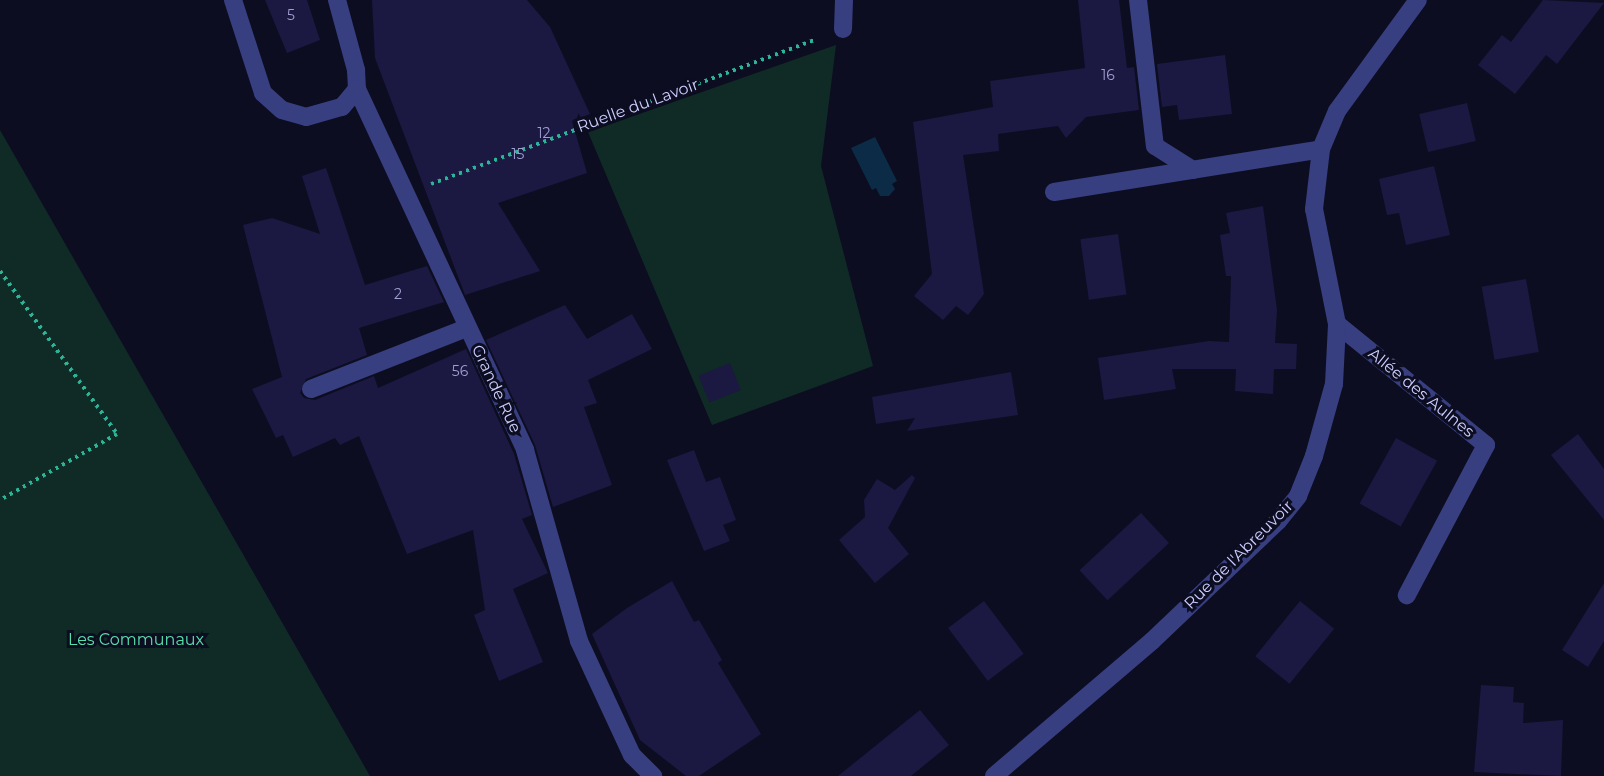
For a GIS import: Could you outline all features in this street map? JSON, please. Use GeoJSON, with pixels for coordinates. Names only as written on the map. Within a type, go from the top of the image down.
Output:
{"type":"FeatureCollection","features":[{"type":"Feature","properties":{"kind":"street"},"geometry":{"type":"LineString","coordinates":[[233,0],[263,93],[282,110],[306,117],[342,107],[357,89]]}},
{"type":"Feature","properties":{"kind":"street","name":"Grande Rue"},"geometry":{"type":"LineString","coordinates":[[337,0],[356,70],[357,89],[525,450],[579,641],[632,755],[653,776]]}},
{"type":"Feature","properties":{"kind":"street"},"geometry":{"type":"LineString","coordinates":[[843,30],[844,0]]}},
{"type":"Feature","properties":{"kind":"street"},"geometry":{"type":"LineString","coordinates":[[1137,0],[1155,146],[1193,170]]}},
{"type":"Feature","properties":{"kind":"street","name":"Rue de l'Abreuvoir"},"geometry":{"type":"LineString","coordinates":[[994,776],[1152,641],[1278,521],[1298,496],[1314,456],[1334,384],[1337,324],[1314,209],[1321,149],[1337,111],[1418,0]]}},
{"type":"Feature","properties":{"kind":"street"},"geometry":{"type":"LineString","coordinates":[[1053,192],[1321,149]]}},
{"type":"Feature","properties":{"kind":"street","name":"Allée des Aulnes"},"geometry":{"type":"LineString","coordinates":[[1337,324],[1486,445],[1407,595]]}},
{"type":"Feature","properties":{"kind":"street"},"geometry":{"type":"LineString","coordinates":[[311,389],[467,328]]}},
{"type":"Feature","properties":{"kind":"path","name":"Ruelle du Lavoir"},"geometry":{"type":"LineString","coordinates":[[405,193],[843,30]]}},
{"type":"Feature","properties":{"kind":"path"},"geometry":{"type":"LineString","coordinates":[[0,271],[117,434],[0,500]]}},
{"type":"Feature","properties":{"kind":"green space"},"geometry":{"type":"Polygon","coordinates":[[[836,45],[821,166],[873,366],[712,425],[588,132],[836,45]]]}},
{"type":"Feature","properties":{"kind":"green space","name":"Les Communaux"},"geometry":{"type":"Polygon","coordinates":[[[0,130],[370,776],[0,776],[0,130]]]}},
{"type":"Feature","properties":{"kind":"water"},"geometry":{"type":"Polygon","coordinates":[[[875,137],[897,181],[892,184],[895,189],[889,196],[880,196],[876,188],[872,190],[851,148],[875,137]]]}},
{"type":"Feature","properties":{"kind":"building"},"geometry":{"type":"Polygon","coordinates":[[[265,0],[307,0],[320,40],[287,53],[265,0]]]}},
{"type":"Feature","properties":{"kind":"building"},"geometry":{"type":"Polygon","coordinates":[[[372,0],[527,0],[550,27],[590,114],[572,121],[587,173],[498,203],[540,271],[465,295],[375,58],[372,0]]]}},
{"type":"Feature","properties":{"kind":"building"},"geometry":{"type":"Polygon","coordinates":[[[1078,0],[1119,0],[1127,68],[1134,67],[1139,110],[1086,117],[1066,138],[1058,126],[998,134],[999,151],[963,155],[984,294],[968,315],[956,306],[943,320],[914,296],[932,274],[913,122],[993,107],[990,81],[1085,68],[1078,0]]]}},
{"type":"Feature","properties":{"kind":"building"},"geometry":{"type":"Polygon","coordinates":[[[1543,0],[1604,3],[1557,64],[1546,55],[1515,94],[1478,65],[1502,35],[1511,42],[1543,0]]]}},
{"type":"Feature","properties":{"kind":"building"},"geometry":{"type":"Polygon","coordinates":[[[1225,55],[1232,114],[1179,120],[1177,105],[1162,107],[1157,64],[1225,55]]]}},
{"type":"Feature","properties":{"kind":"building"},"geometry":{"type":"Polygon","coordinates":[[[1467,103],[1476,141],[1428,152],[1419,114],[1467,103]]]}},
{"type":"Feature","properties":{"kind":"building"},"geometry":{"type":"Polygon","coordinates":[[[1434,166],[1450,235],[1406,245],[1399,213],[1387,215],[1379,179],[1434,166]]]}},
{"type":"Feature","properties":{"kind":"building"},"geometry":{"type":"Polygon","coordinates":[[[326,168],[365,285],[427,266],[444,302],[359,328],[367,355],[306,379],[300,393],[304,398],[315,400],[374,376],[378,388],[466,349],[514,454],[532,515],[522,519],[548,573],[513,589],[543,662],[499,681],[474,615],[485,610],[473,530],[407,554],[359,436],[340,445],[335,438],[293,457],[283,435],[276,438],[252,389],[282,377],[243,225],[272,218],[320,234],[302,176],[326,168]]]}},
{"type":"Feature","properties":{"kind":"building"},"geometry":{"type":"Polygon","coordinates":[[[1263,206],[1277,310],[1275,343],[1297,344],[1296,369],[1274,369],[1273,394],[1235,391],[1236,369],[1172,369],[1176,389],[1104,400],[1098,358],[1209,341],[1229,342],[1231,276],[1226,276],[1220,235],[1230,233],[1226,213],[1263,206]]]}},
{"type":"Feature","properties":{"kind":"building"},"geometry":{"type":"Polygon","coordinates":[[[1118,234],[1126,294],[1089,300],[1080,239],[1118,234]]]}},
{"type":"Feature","properties":{"kind":"building"},"geometry":{"type":"Polygon","coordinates":[[[1526,279],[1539,352],[1495,360],[1482,287],[1526,279]]]}},
{"type":"Feature","properties":{"kind":"building"},"geometry":{"type":"Polygon","coordinates":[[[565,305],[587,339],[632,314],[652,349],[588,380],[597,403],[584,407],[612,485],[553,507],[535,445],[486,340],[565,305]]]}},
{"type":"Feature","properties":{"kind":"building"},"geometry":{"type":"Polygon","coordinates":[[[730,363],[741,390],[709,403],[698,376],[730,363]]]}},
{"type":"Feature","properties":{"kind":"building"},"geometry":{"type":"Polygon","coordinates":[[[1011,372],[1018,415],[907,431],[915,418],[876,424],[872,397],[1011,372]]]}},
{"type":"Feature","properties":{"kind":"building"},"geometry":{"type":"Polygon","coordinates":[[[1578,434],[1604,469],[1604,520],[1551,455],[1578,434]]]}},
{"type":"Feature","properties":{"kind":"building"},"geometry":{"type":"Polygon","coordinates":[[[1396,438],[1437,461],[1401,526],[1360,504],[1396,438]]]}},
{"type":"Feature","properties":{"kind":"building"},"geometry":{"type":"Polygon","coordinates":[[[694,450],[706,482],[720,477],[736,520],[723,525],[730,541],[704,551],[667,460],[694,450]]]}},
{"type":"Feature","properties":{"kind":"building"},"geometry":{"type":"Polygon","coordinates":[[[912,475],[915,478],[888,528],[909,554],[875,583],[839,540],[865,517],[864,500],[877,479],[895,490],[912,475]]]}},
{"type":"Feature","properties":{"kind":"building"},"geometry":{"type":"Polygon","coordinates":[[[1141,513],[1169,543],[1108,600],[1080,570],[1141,513]]]}},
{"type":"Feature","properties":{"kind":"building"},"geometry":{"type":"Polygon","coordinates":[[[672,581],[694,622],[699,620],[722,660],[718,663],[761,734],[699,776],[686,776],[640,740],[592,634],[627,608],[672,581]]]}},
{"type":"Feature","properties":{"kind":"building"},"geometry":{"type":"Polygon","coordinates":[[[1604,583],[1604,641],[1588,667],[1562,650],[1604,583]]]}},
{"type":"Feature","properties":{"kind":"building"},"geometry":{"type":"Polygon","coordinates":[[[984,601],[1024,654],[988,681],[948,628],[984,601]]]}},
{"type":"Feature","properties":{"kind":"building"},"geometry":{"type":"Polygon","coordinates":[[[1300,601],[1334,629],[1290,684],[1255,656],[1300,601]]]}},
{"type":"Feature","properties":{"kind":"building"},"geometry":{"type":"Polygon","coordinates":[[[1481,685],[1514,687],[1513,702],[1524,703],[1523,723],[1563,720],[1561,776],[1474,772],[1481,685]]]}},
{"type":"Feature","properties":{"kind":"building"},"geometry":{"type":"Polygon","coordinates":[[[920,710],[949,745],[911,776],[838,776],[920,710]]]}}]}
